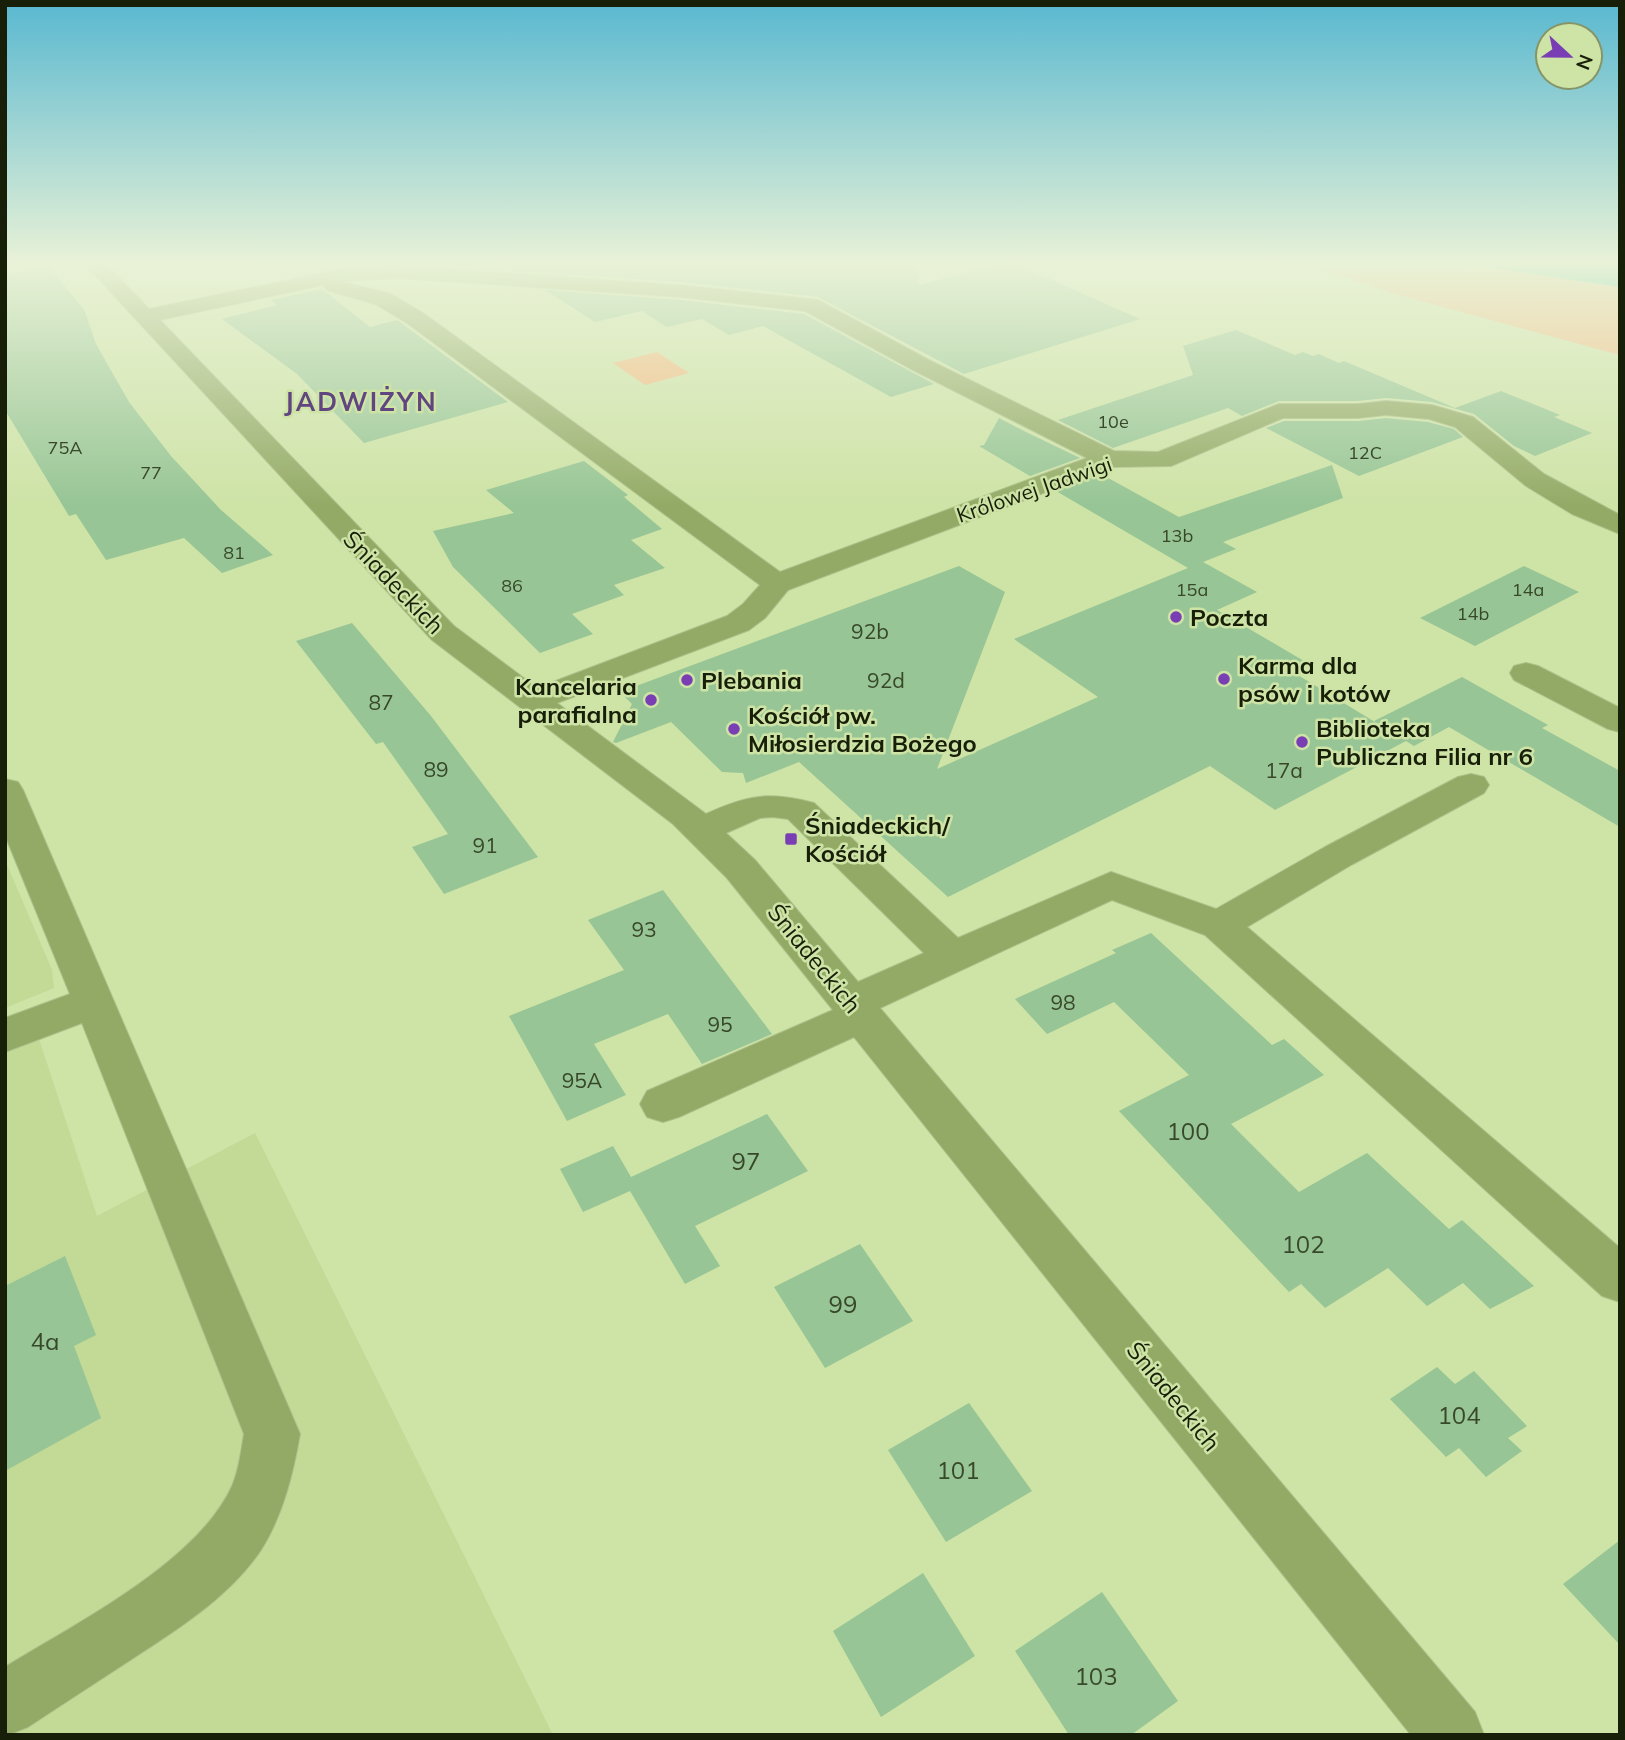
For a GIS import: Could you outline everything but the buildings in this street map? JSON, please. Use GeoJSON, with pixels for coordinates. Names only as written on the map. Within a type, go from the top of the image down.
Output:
{"type":"FeatureCollection","features":[{"type":"Feature","properties":{"kind":"street","name":"Śniadeckich"},"geometry":{"type":"LineString","coordinates":[[172,344],[431,623],[461,650],[702,830],[762,893],[1452,1735]]}},
{"type":"Feature","properties":{"kind":"street"},"geometry":{"type":"LineString","coordinates":[[451,344],[777,583],[754,611],[738,623],[532,701]]}},
{"type":"Feature","properties":{"kind":"street"},"geometry":{"type":"LineString","coordinates":[[883,344],[1109,459]]}},
{"type":"Feature","properties":{"kind":"street","name":"Królowej Jadwigi"},"geometry":{"type":"LineString","coordinates":[[777,583],[1109,459],[1162,460],[1279,411],[1358,411],[1386,408],[1433,412],[1464,422],[1535,480],[1582,508],[1620,526]]}},
{"type":"Feature","properties":{"kind":"street"},"geometry":{"type":"LineString","coordinates":[[1526,673],[1620,722]]}},
{"type":"Feature","properties":{"kind":"street"},"geometry":{"type":"LineString","coordinates":[[1219,925],[1338,856],[1471,785]]}},
{"type":"Feature","properties":{"kind":"street"},"geometry":{"type":"LineString","coordinates":[[5,790],[117,1061],[182,1206],[272,1434],[269,1460],[254,1507],[220,1555],[198,1578],[5,1704]]}},
{"type":"Feature","properties":{"kind":"street"},"geometry":{"type":"LineString","coordinates":[[702,830],[765,804],[777,803],[802,811],[952,956]]}},
{"type":"Feature","properties":{"kind":"street"},"geometry":{"type":"LineString","coordinates":[[663,1104],[857,1009],[952,956],[1111,885],[1219,925],[1620,1280]]}},
{"type":"Feature","properties":{"kind":"street"},"geometry":{"type":"LineString","coordinates":[[5,1036],[94,1001]]}},
{"type":"Feature","properties":{"kind":"shaded area"},"geometry":{"type":"Polygon","coordinates":[[[1580,344],[1620,344],[1620,355],[1580,344]]]}},
{"type":"Feature","properties":{"kind":"shaded area"},"geometry":{"type":"Polygon","coordinates":[[[657,352],[689,373],[645,385],[613,363],[657,352]]]}},
{"type":"Feature","properties":{"kind":"shaded area"},"geometry":{"type":"Polygon","coordinates":[[[5,860],[52,970],[54,988],[5,1008],[5,860]]]}},
{"type":"Feature","properties":{"kind":"shaded area"},"geometry":{"type":"Polygon","coordinates":[[[39,1039],[97,1216],[255,1133],[553,1735],[5,1735],[5,1052],[39,1039]]]}},
{"type":"Feature","properties":{"kind":"place","name":"Poczta"},"geometry":{"type":"Point","coordinates":[1176,617]}},
{"type":"Feature","properties":{"kind":"place","name":"Karma dla psów i kotów"},"geometry":{"type":"Point","coordinates":[1224,679]}},
{"type":"Feature","properties":{"kind":"place","name":"Plebania"},"geometry":{"type":"Point","coordinates":[687,680]}},
{"type":"Feature","properties":{"kind":"place","name":"Kancelaria parafialna"},"geometry":{"type":"Point","coordinates":[651,700]}},
{"type":"Feature","properties":{"kind":"place","name":"Kościół pw. Miłosierdzia Bożego"},"geometry":{"type":"Point","coordinates":[734,729]}},
{"type":"Feature","properties":{"kind":"place","name":"Biblioteka Publiczna Filia nr 6"},"geometry":{"type":"Point","coordinates":[1302,742]}},
{"type":"Feature","properties":{"kind":"place","name":"Śniadeckich/ Kościół"},"geometry":{"type":"Point","coordinates":[791,839]}},
{"type":"Feature","properties":{"kind":"district","name":"JADWIŻYN"},"geometry":{"type":"Point","coordinates":[361,401]}}]}
